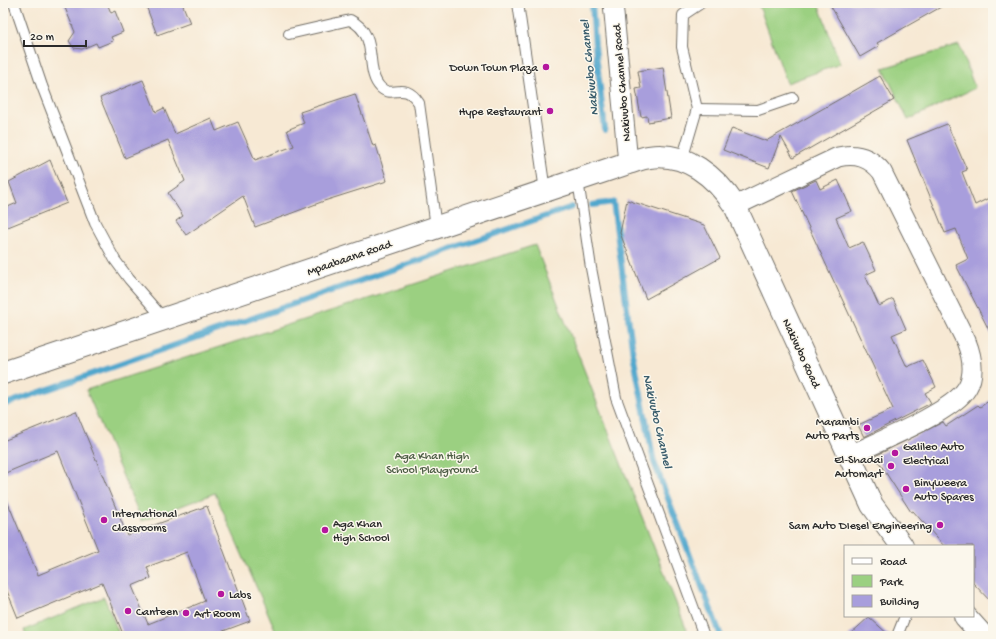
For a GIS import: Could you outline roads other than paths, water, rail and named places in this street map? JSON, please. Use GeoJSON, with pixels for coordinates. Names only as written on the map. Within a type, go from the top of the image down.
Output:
{"type":"FeatureCollection","features":[{"type":"Feature","properties":{"kind":"street","name":"Nakivubo Channel Road"},"geometry":{"type":"LineString","coordinates":[[613,3],[628,162]]}},
{"type":"Feature","properties":{"kind":"street"},"geometry":{"type":"LineString","coordinates":[[734,206],[838,157],[852,155],[870,159],[882,172],[966,341],[971,354],[972,370],[967,388],[961,396],[932,416],[850,455]]}},
{"type":"Feature","properties":{"kind":"street","name":"Mpaabaana Road"},"geometry":{"type":"LineString","coordinates":[[3,373],[628,162],[649,157],[689,163]]}},
{"type":"Feature","properties":{"kind":"street","name":"Nakivubo Road"},"geometry":{"type":"LineString","coordinates":[[689,163],[717,182],[734,206],[872,505],[901,545]]}},
{"type":"Feature","properties":{"kind":"street"},"geometry":{"type":"LineString","coordinates":[[966,617],[984,636]]}},
{"type":"Feature","properties":{"kind":"lane"},"geometry":{"type":"LineString","coordinates":[[14,3],[42,86],[95,223],[115,260],[129,279],[164,319]]}},
{"type":"Feature","properties":{"kind":"lane"},"geometry":{"type":"LineString","coordinates":[[518,3],[545,191]]}},
{"type":"Feature","properties":{"kind":"lane"},"geometry":{"type":"LineString","coordinates":[[689,163],[697,109],[682,47],[683,15],[701,3]]}},
{"type":"Feature","properties":{"kind":"lane"},"geometry":{"type":"LineString","coordinates":[[289,34],[350,20],[357,23],[366,32],[376,81],[382,89],[389,91],[407,91],[413,93],[419,103],[436,228]]}},
{"type":"Feature","properties":{"kind":"lane"},"geometry":{"type":"LineString","coordinates":[[697,109],[758,110],[793,98]]}},
{"type":"Feature","properties":{"kind":"lane"},"geometry":{"type":"LineString","coordinates":[[578,180],[591,268],[616,398],[704,636]]}},
{"type":"Feature","properties":{"kind":"lane"},"geometry":{"type":"LineString","coordinates":[[899,635],[905,617]]}},
{"type":"Feature","properties":{"kind":"waterway","name":"Nakivubo Channel"},"geometry":{"type":"LineString","coordinates":[[592,3],[595,45],[605,130]]}},
{"type":"Feature","properties":{"kind":"waterway","name":"Nakivubo Channel"},"geometry":{"type":"LineString","coordinates":[[592,205],[613,202],[633,354],[654,462],[721,636]]}},
{"type":"Feature","properties":{"kind":"waterway"},"geometry":{"type":"LineString","coordinates":[[3,405],[572,207]]}},
{"type":"Feature","properties":{"kind":"place","name":"Down Town Plaza"},"geometry":{"type":"Point","coordinates":[546,67]}},
{"type":"Feature","properties":{"kind":"place","name":"Hype Restaurant"},"geometry":{"type":"Point","coordinates":[550,111]}},
{"type":"Feature","properties":{"kind":"place","name":"Marambi Auto Parts"},"geometry":{"type":"Point","coordinates":[867,428]}},
{"type":"Feature","properties":{"kind":"place","name":"Galileo Auto Electrical"},"geometry":{"type":"Point","coordinates":[895,453]}},
{"type":"Feature","properties":{"kind":"place","name":"El-Shadai Automart"},"geometry":{"type":"Point","coordinates":[891,466]}},
{"type":"Feature","properties":{"kind":"place","name":"Binyweera Auto Spares"},"geometry":{"type":"Point","coordinates":[906,489]}},
{"type":"Feature","properties":{"kind":"place","name":"International Classrooms"},"geometry":{"type":"Point","coordinates":[104,520]}},
{"type":"Feature","properties":{"kind":"place","name":"Sam Auto DIesel Engineering"},"geometry":{"type":"Point","coordinates":[940,525]}},
{"type":"Feature","properties":{"kind":"place","name":"Aga Khan High School"},"geometry":{"type":"Point","coordinates":[325,530]}},
{"type":"Feature","properties":{"kind":"place","name":"Labs"},"geometry":{"type":"Point","coordinates":[221,594]}},
{"type":"Feature","properties":{"kind":"place","name":"Canteen"},"geometry":{"type":"Point","coordinates":[128,611]}},
{"type":"Feature","properties":{"kind":"place","name":"Art Room"},"geometry":{"type":"Point","coordinates":[186,613]}},
{"type":"Feature","properties":{"kind":"park label","name":"Aga Khan High School Playground"},"geometry":{"type":"Point","coordinates":[432,462]}}]}
